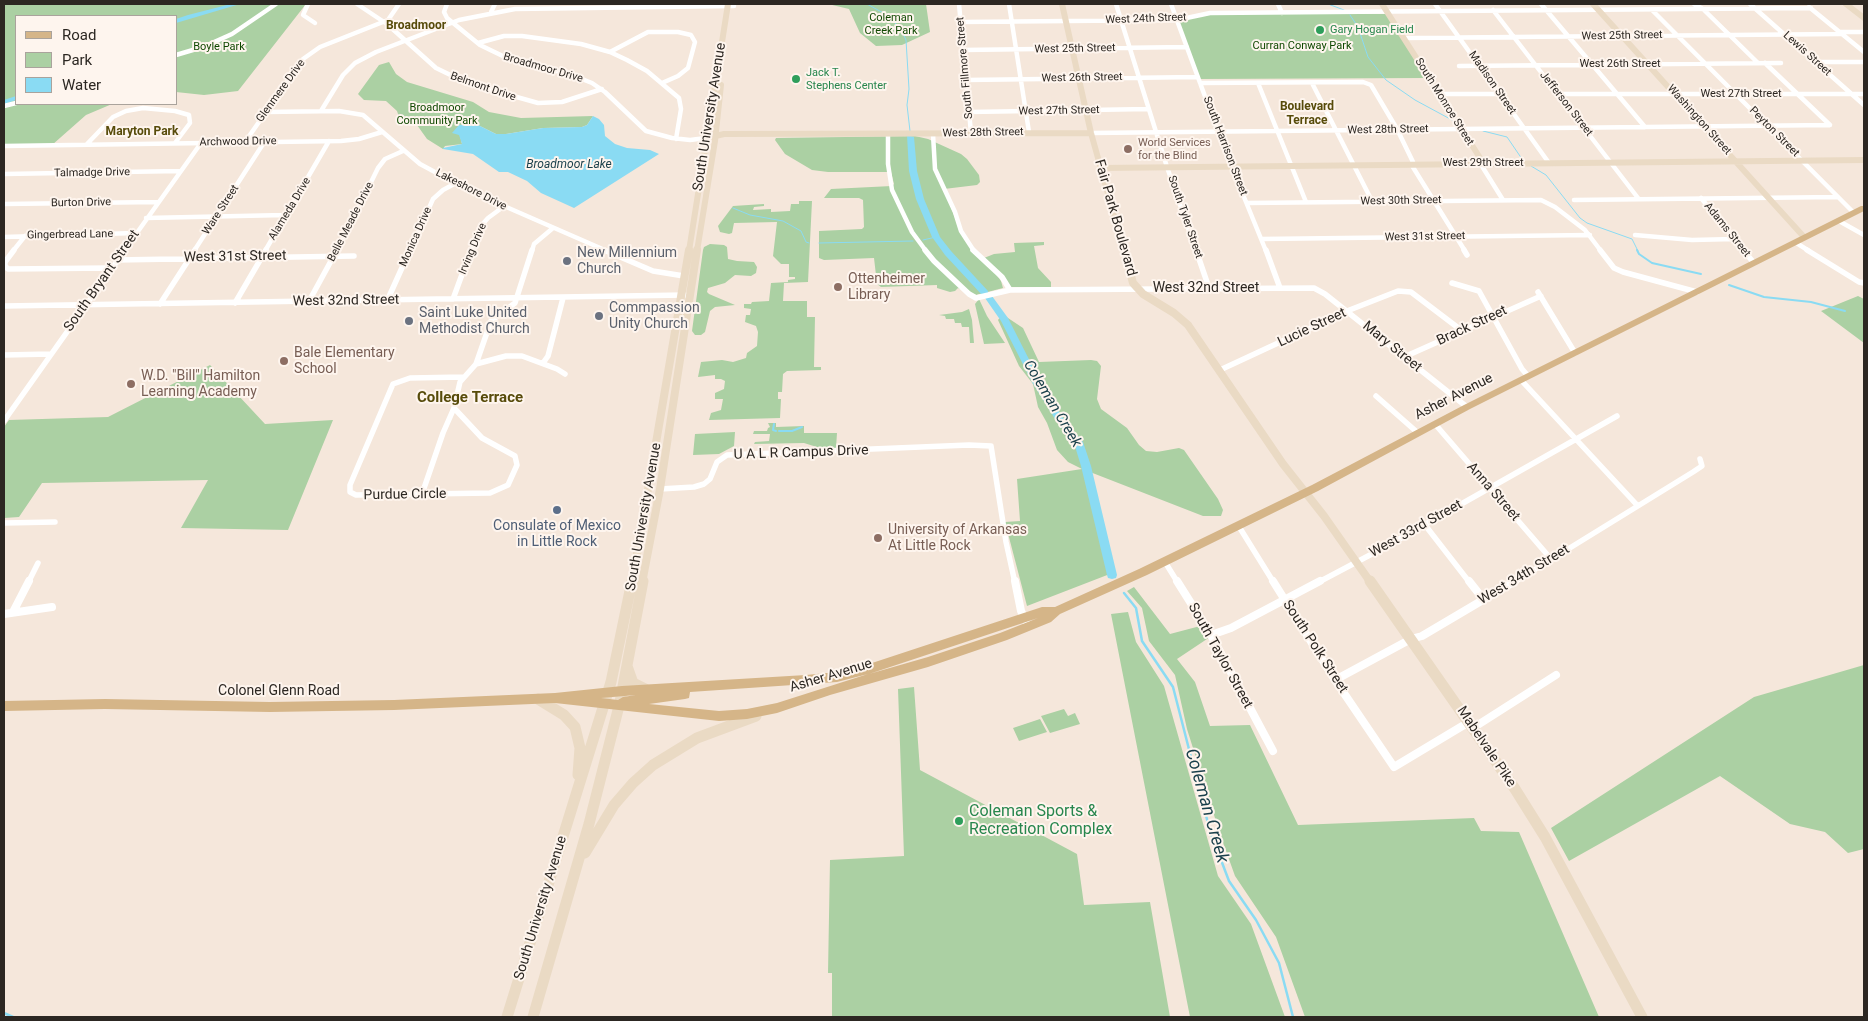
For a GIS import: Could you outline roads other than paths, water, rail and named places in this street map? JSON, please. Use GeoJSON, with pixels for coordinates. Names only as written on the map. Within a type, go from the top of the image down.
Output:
{"type":"FeatureCollection","features":[{"type":"Feature","properties":{"kind":"main road","name":"Fair Park Boulevard"},"geometry":{"type":"LineString","coordinates":[[1062,4],[1091,133],[1132,279],[1148,298],[1174,313],[1188,325],[1305,493]]}},
{"type":"Feature","properties":{"kind":"main road","name":"South Monroe Street"},"geometry":{"type":"LineString","coordinates":[[1382,4],[1462,129],[1481,160],[1480,163]]}},
{"type":"Feature","properties":{"kind":"main road","name":"Washington Street"},"geometry":{"type":"LineString","coordinates":[[1593,4],[1804,237]]}},
{"type":"Feature","properties":{"kind":"main road","name":"South University Avenue"},"geometry":{"type":"LineString","coordinates":[[507,1017],[606,698],[634,577],[715,136],[731,5]]}},
{"type":"Feature","properties":{"kind":"main road","name":"South University Avenue"},"geometry":{"type":"LineString","coordinates":[[706,138],[731,5]]}},
{"type":"Feature","properties":{"kind":"main road","name":"West 28th Street"},"geometry":{"type":"LineString","coordinates":[[706,138],[722,134],[1091,133]]}},
{"type":"Feature","properties":{"kind":"main road","name":"West 29th Street"},"geometry":{"type":"LineString","coordinates":[[1480,163],[1864,160]]}},
{"type":"Feature","properties":{"kind":"main road","name":"Asher Avenue"},"geometry":{"type":"LineString","coordinates":[[620,700],[648,690],[806,680],[854,673],[1026,622],[1047,619],[1056,611],[1165,562],[1305,493],[1467,406],[1864,208]]}},
{"type":"Feature","properties":{"kind":"main road","name":"South University Avenue"},"geometry":{"type":"LineString","coordinates":[[569,890],[589,824],[620,700],[660,489],[685,295],[684,276]]}},
{"type":"Feature","properties":{"kind":"main road","name":"Mabelvale Pike"},"geometry":{"type":"LineString","coordinates":[[1305,493],[1411,639],[1545,837],[1642,1017]]}},
{"type":"Feature","properties":{"kind":"main road","name":"Asher Avenue"},"geometry":{"type":"LineString","coordinates":[[606,698],[719,716],[747,714],[777,708],[830,690],[960,652],[1026,622]]}},
{"type":"Feature","properties":{"kind":"main road"},"geometry":{"type":"LineString","coordinates":[[627,665],[633,683],[648,690]]}},
{"type":"Feature","properties":{"kind":"main road"},"geometry":{"type":"LineString","coordinates":[[620,700],[707,691],[730,686]]}},
{"type":"Feature","properties":{"kind":"main road","name":"Colonel Glenn Road"},"geometry":{"type":"LineString","coordinates":[[4,706],[117,704],[301,707],[555,698],[606,698]]}},
{"type":"Feature","properties":{"kind":"main road"},"geometry":{"type":"LineString","coordinates":[[538,699],[564,715],[576,730],[580,748],[574,798]]}},
{"type":"Feature","properties":{"kind":"main road"},"geometry":{"type":"LineString","coordinates":[[569,890],[585,852],[596,832],[614,805],[642,774],[664,757],[697,738],[777,708]]}},
{"type":"Feature","properties":{"kind":"street"},"geometry":{"type":"LineString","coordinates":[[178,53],[232,34],[276,4]]}},
{"type":"Feature","properties":{"kind":"street"},"geometry":{"type":"LineString","coordinates":[[308,4],[303,15],[315,23]]}},
{"type":"Feature","properties":{"kind":"street","name":"Belmont Drive"},"geometry":{"type":"LineString","coordinates":[[357,4],[384,22],[436,68],[447,75],[525,101],[557,102],[602,89]]}},
{"type":"Feature","properties":{"kind":"street","name":"Glenmere Drive"},"geometry":{"type":"LineString","coordinates":[[245,142],[297,65],[307,55],[328,44],[384,22],[390,18],[399,4]]}},
{"type":"Feature","properties":{"kind":"street"},"geometry":{"type":"LineString","coordinates":[[446,4],[445,13],[451,22]]}},
{"type":"Feature","properties":{"kind":"street"},"geometry":{"type":"LineString","coordinates":[[491,12],[494,4]]}},
{"type":"Feature","properties":{"kind":"street"},"geometry":{"type":"LineString","coordinates":[[555,9],[558,4]]}},
{"type":"Feature","properties":{"kind":"street","name":"South Fillmore Street"},"geometry":{"type":"LineString","coordinates":[[959,4],[971,133]]}},
{"type":"Feature","properties":{"kind":"street"},"geometry":{"type":"LineString","coordinates":[[1009,4],[1029,132]]}},
{"type":"Feature","properties":{"kind":"street","name":"South Tyler Street"},"geometry":{"type":"LineString","coordinates":[[1116,4],[1167,167],[1209,288]]}},
{"type":"Feature","properties":{"kind":"street","name":"South Harrison Street"},"geometry":{"type":"LineString","coordinates":[[1171,4],[1231,165],[1248,203],[1280,288]]}},
{"type":"Feature","properties":{"kind":"street"},"geometry":{"type":"LineString","coordinates":[[1278,4],[1282,13]]}},
{"type":"Feature","properties":{"kind":"street","name":"Madison Street"},"geometry":{"type":"LineString","coordinates":[[1434,4],[1548,163]]}},
{"type":"Feature","properties":{"kind":"street"},"geometry":{"type":"LineString","coordinates":[[1541,4],[1645,127]]}},
{"type":"Feature","properties":{"kind":"street"},"geometry":{"type":"LineString","coordinates":[[1639,4],[1645,10]]}},
{"type":"Feature","properties":{"kind":"street"},"geometry":{"type":"LineString","coordinates":[[1694,4],[1703,9],[1758,63]]}},
{"type":"Feature","properties":{"kind":"street","name":"Lewis Street"},"geometry":{"type":"LineString","coordinates":[[1750,4],[1864,105]]}},
{"type":"Feature","properties":{"kind":"street"},"geometry":{"type":"LineString","coordinates":[[1806,4],[1864,52]]}},
{"type":"Feature","properties":{"kind":"street"},"geometry":{"type":"LineString","coordinates":[[1846,4],[1864,18]]}},
{"type":"Feature","properties":{"kind":"street"},"geometry":{"type":"LineString","coordinates":[[320,111],[343,75],[352,65],[368,56],[451,22],[491,12],[515,9],[731,5]]}},
{"type":"Feature","properties":{"kind":"street","name":"West 24th Street"},"geometry":{"type":"LineString","coordinates":[[960,22],[1177,20],[1206,13],[1811,8]]}},
{"type":"Feature","properties":{"kind":"street","name":"Jefferson Street"},"geometry":{"type":"LineString","coordinates":[[1493,10],[1638,198]]}},
{"type":"Feature","properties":{"kind":"street","name":"Peyton Street"},"geometry":{"type":"LineString","coordinates":[[1652,10],[1854,213]]}},
{"type":"Feature","properties":{"kind":"street","name":"Broadmoor Drive"},"geometry":{"type":"LineString","coordinates":[[451,22],[478,43],[511,60],[577,76],[602,89],[643,130],[653,135],[676,139],[706,138]]}},
{"type":"Feature","properties":{"kind":"street"},"geometry":{"type":"LineString","coordinates":[[610,52],[648,32],[678,32],[690,35],[695,42],[688,68],[678,76],[662,83]]}},
{"type":"Feature","properties":{"kind":"street","name":"West 25th Street"},"geometry":{"type":"LineString","coordinates":[[1404,38],[1864,32]]}},
{"type":"Feature","properties":{"kind":"street"},"geometry":{"type":"LineString","coordinates":[[478,43],[499,36],[516,35],[571,42],[610,52],[636,65],[674,91],[681,102],[676,139]]}},
{"type":"Feature","properties":{"kind":"street","name":"West 25th Street"},"geometry":{"type":"LineString","coordinates":[[964,50],[1187,47]]}},
{"type":"Feature","properties":{"kind":"street"},"geometry":{"type":"LineString","coordinates":[[1815,62],[1864,62]]}},
{"type":"Feature","properties":{"kind":"street"},"geometry":{"type":"LineString","coordinates":[[1765,63],[1797,93]]}},
{"type":"Feature","properties":{"kind":"street","name":"West 26th Street"},"geometry":{"type":"LineString","coordinates":[[1459,66],[1781,63]]}},
{"type":"Feature","properties":{"kind":"street","name":"West 26th Street"},"geometry":{"type":"LineString","coordinates":[[966,80],[1198,77]]}},
{"type":"Feature","properties":{"kind":"street"},"geometry":{"type":"LineString","coordinates":[[1200,83],[1368,83],[1376,91],[1397,129],[1413,162],[1411,164],[1467,255]]}},
{"type":"Feature","properties":{"kind":"street"},"geometry":{"type":"LineString","coordinates":[[1258,83],[1306,202]]}},
{"type":"Feature","properties":{"kind":"street"},"geometry":{"type":"LineString","coordinates":[[1312,83],[1352,165],[1372,201]]}},
{"type":"Feature","properties":{"kind":"street","name":"West 28th Street"},"geometry":{"type":"LineString","coordinates":[[1091,133],[1830,125],[1797,93]]}},
{"type":"Feature","properties":{"kind":"street"},"geometry":{"type":"LineString","coordinates":[[1440,94],[1500,94]]}},
{"type":"Feature","properties":{"kind":"street","name":"West 27th Street"},"geometry":{"type":"LineString","coordinates":[[1558,94],[1864,94]]}},
{"type":"Feature","properties":{"kind":"street"},"geometry":{"type":"LineString","coordinates":[[87,144],[113,117],[126,111],[143,108],[175,111],[189,115],[190,123],[175,143]]}},
{"type":"Feature","properties":{"kind":"street","name":"West 27th Street"},"geometry":{"type":"LineString","coordinates":[[969,112],[1149,109]]}},
{"type":"Feature","properties":{"kind":"street","name":"Lakeshore Drive"},"geometry":{"type":"LineString","coordinates":[[266,112],[342,111],[358,113],[367,117],[403,151],[420,164],[503,207],[653,271],[684,276]]}},
{"type":"Feature","properties":{"kind":"street","name":"Archwood Drive"},"geometry":{"type":"LineString","coordinates":[[4,146],[329,141],[359,139],[382,132]]}},
{"type":"Feature","properties":{"kind":"street","name":"West 32nd Street"},"geometry":{"type":"LineString","coordinates":[[888,133],[888,164],[892,190],[912,232],[934,261],[969,294],[976,298],[1010,290],[1138,288],[1317,289]]}},
{"type":"Feature","properties":{"kind":"street"},"geometry":{"type":"LineString","coordinates":[[933,134],[935,169],[955,212],[961,231],[973,250],[1002,277],[1010,290]]}},
{"type":"Feature","properties":{"kind":"street","name":"South University Avenue"},"geometry":{"type":"LineString","coordinates":[[684,276],[706,138]]}},
{"type":"Feature","properties":{"kind":"street","name":"Ware Street"},"geometry":{"type":"LineString","coordinates":[[160,304],[265,141]]}},
{"type":"Feature","properties":{"kind":"street","name":"Alameda Drive"},"geometry":{"type":"LineString","coordinates":[[235,303],[329,141]]}},
{"type":"Feature","properties":{"kind":"street","name":"South Bryant Street"},"geometry":{"type":"LineString","coordinates":[[4,420],[200,143]]}},
{"type":"Feature","properties":{"kind":"street","name":"Belle Meade Drive"},"geometry":{"type":"LineString","coordinates":[[308,302],[334,256],[381,163],[390,156],[403,151]]}},
{"type":"Feature","properties":{"kind":"street","name":"West 29th Street"},"geometry":{"type":"LineString","coordinates":[[1101,168],[1480,163]]}},
{"type":"Feature","properties":{"kind":"street","name":"South Monroe Street"},"geometry":{"type":"LineString","coordinates":[[1480,163],[1503,200]]}},
{"type":"Feature","properties":{"kind":"street","name":"Talmadge Drive"},"geometry":{"type":"LineString","coordinates":[[4,174],[180,171]]}},
{"type":"Feature","properties":{"kind":"street","name":"Monica Drive"},"geometry":{"type":"LineString","coordinates":[[387,301],[433,199],[443,190],[456,183]]}},
{"type":"Feature","properties":{"kind":"street"},"geometry":{"type":"LineString","coordinates":[[1574,200],[1838,197]]}},
{"type":"Feature","properties":{"kind":"street","name":"Adams Street"},"geometry":{"type":"LineString","coordinates":[[1701,198],[1754,263]]}},
{"type":"Feature","properties":{"kind":"street","name":"West 30th Street"},"geometry":{"type":"LineString","coordinates":[[1248,203],[1538,200],[1554,206],[1590,235]]}},
{"type":"Feature","properties":{"kind":"street","name":"Burton Drive"},"geometry":{"type":"LineString","coordinates":[[4,204],[158,202]]}},
{"type":"Feature","properties":{"kind":"street","name":"Irving Drive"},"geometry":{"type":"LineString","coordinates":[[453,299],[480,226],[503,207]]}},
{"type":"Feature","properties":{"kind":"street"},"geometry":{"type":"LineString","coordinates":[[146,218],[285,215]]}},
{"type":"Feature","properties":{"kind":"street"},"geometry":{"type":"LineString","coordinates":[[1839,221],[1864,235]]}},
{"type":"Feature","properties":{"kind":"street"},"geometry":{"type":"LineString","coordinates":[[422,494],[445,427],[454,408],[457,392],[464,377],[476,364],[489,324],[498,315],[514,305],[534,244],[553,228]]}},
{"type":"Feature","properties":{"kind":"street","name":"Gingerbread Lane"},"geometry":{"type":"LineString","coordinates":[[4,237],[135,233]]}},
{"type":"Feature","properties":{"kind":"street"},"geometry":{"type":"LineString","coordinates":[[1590,235],[1614,268],[1697,292]]}},
{"type":"Feature","properties":{"kind":"street","name":"West 31st Street"},"geometry":{"type":"LineString","coordinates":[[1261,239],[1590,235]]}},
{"type":"Feature","properties":{"kind":"street"},"geometry":{"type":"LineString","coordinates":[[1635,235],[1692,240],[1735,239]]}},
{"type":"Feature","properties":{"kind":"street"},"geometry":{"type":"LineString","coordinates":[[26,236],[5,262],[5,266],[8,269],[110,268]]}},
{"type":"Feature","properties":{"kind":"street"},"geometry":{"type":"LineString","coordinates":[[1795,242],[1864,283]]}},
{"type":"Feature","properties":{"kind":"street","name":"West 31st Street"},"geometry":{"type":"LineString","coordinates":[[116,260],[354,256]]}},
{"type":"Feature","properties":{"kind":"street"},"geometry":{"type":"LineString","coordinates":[[1452,283],[1477,290],[1519,364],[1524,378],[1576,440],[1637,505]]}},
{"type":"Feature","properties":{"kind":"street","name":"Mary Street"},"geometry":{"type":"LineString","coordinates":[[1317,289],[1467,406]]}},
{"type":"Feature","properties":{"kind":"street","name":"Lucie Street"},"geometry":{"type":"LineString","coordinates":[[1220,370],[1347,311],[1393,293],[1405,291],[1410,292],[1461,330]]}},
{"type":"Feature","properties":{"kind":"street","name":"Brack Street"},"geometry":{"type":"LineString","coordinates":[[1404,358],[1539,294],[1575,353]]}},
{"type":"Feature","properties":{"kind":"street","name":"West 32nd Street"},"geometry":{"type":"LineString","coordinates":[[4,306],[685,295]]}},
{"type":"Feature","properties":{"kind":"street"},"geometry":{"type":"LineString","coordinates":[[543,363],[548,356],[563,298]]}},
{"type":"Feature","properties":{"kind":"street"},"geometry":{"type":"LineString","coordinates":[[4,355],[51,354]]}},
{"type":"Feature","properties":{"kind":"street"},"geometry":{"type":"LineString","coordinates":[[476,364],[517,355],[543,363],[565,374]]}},
{"type":"Feature","properties":{"kind":"street","name":"Purdue Circle"},"geometry":{"type":"LineString","coordinates":[[454,408],[482,438],[515,456],[517,465],[514,475],[508,484],[490,493],[356,495],[350,492],[349,489],[393,384],[410,378],[464,377]]}},
{"type":"Feature","properties":{"kind":"street"},"geometry":{"type":"LineString","coordinates":[[1376,396],[1418,432]]}},
{"type":"Feature","properties":{"kind":"street"},"geometry":{"type":"LineString","coordinates":[[4,409],[12,409]]}},
{"type":"Feature","properties":{"kind":"street","name":"West 33rd Street"},"geometry":{"type":"LineString","coordinates":[[1211,635],[1231,628],[1387,546],[1617,416]]}},
{"type":"Feature","properties":{"kind":"street","name":"Anna Street"},"geometry":{"type":"LineString","coordinates":[[1435,424],[1551,559]]}},
{"type":"Feature","properties":{"kind":"street","name":"U A L R Campus Drive"},"geometry":{"type":"LineString","coordinates":[[660,489],[694,487],[704,484],[710,479],[717,462],[727,455],[991,446],[1006,542],[1026,622]]}},
{"type":"Feature","properties":{"kind":"street","name":"West 34th Street"},"geometry":{"type":"LineString","coordinates":[[1335,680],[1411,639],[1422,636],[1484,600],[1702,466],[1700,458]]}},
{"type":"Feature","properties":{"kind":"street"},"geometry":{"type":"LineString","coordinates":[[4,523],[55,522]]}},
{"type":"Feature","properties":{"kind":"street","name":"South Polk Street"},"geometry":{"type":"LineString","coordinates":[[1238,525],[1335,680],[1394,767],[1471,725]]}},
{"type":"Feature","properties":{"kind":"street"},"geometry":{"type":"LineString","coordinates":[[1424,525],[1484,600]]}},
{"type":"Feature","properties":{"kind":"street","name":"South Taylor Street"},"geometry":{"type":"LineString","coordinates":[[1165,562],[1211,635],[1273,751]]}},
{"type":"Feature","properties":{"kind":"street"},"geometry":{"type":"LineString","coordinates":[[13,612],[38,563]]}},
{"type":"Feature","properties":{"kind":"street"},"geometry":{"type":"LineString","coordinates":[[4,614],[52,607]]}},
{"type":"Feature","properties":{"kind":"street"},"geometry":{"type":"LineString","coordinates":[[1471,725],[1556,675]]}},
{"type":"Feature","properties":{"kind":"street","name":"South University Avenue"},"geometry":{"type":"LineString","coordinates":[[533,1017],[569,890]]}},
{"type":"Feature","properties":{"kind":"water","name":"Broadmoor Lake"},"geometry":{"type":"Polygon","coordinates":[[[593,116],[604,125],[605,136],[615,144],[627,148],[650,150],[659,154],[574,208],[541,193],[527,181],[508,172],[499,172],[473,154],[443,149],[462,144],[459,135],[452,133],[459,125],[478,125],[496,134],[506,134],[543,128],[582,127],[587,125],[593,116]]]}},
{"type":"Feature","properties":{"kind":"waterway"},"geometry":{"type":"LineString","coordinates":[[178,20],[237,4]]}},
{"type":"Feature","properties":{"kind":"waterway","name":"Coleman Creek"},"geometry":{"type":"LineString","coordinates":[[867,4],[887,15],[901,29],[906,40],[909,89],[907,105],[910,131]]}},
{"type":"Feature","properties":{"kind":"waterway"},"geometry":{"type":"LineString","coordinates":[[1328,4],[1344,10]]}},
{"type":"Feature","properties":{"kind":"waterway"},"geometry":{"type":"LineString","coordinates":[[1350,15],[1358,27],[1368,57],[1386,80],[1415,100],[1452,120]]}},
{"type":"Feature","properties":{"kind":"waterway"},"geometry":{"type":"LineString","coordinates":[[4,102],[15,98]]}},
{"type":"Feature","properties":{"kind":"waterway"},"geometry":{"type":"LineString","coordinates":[[1483,131],[1507,137],[1522,159]]}},
{"type":"Feature","properties":{"kind":"waterway","name":"Coleman Creek"},"geometry":{"type":"LineString","coordinates":[[910,137],[913,171],[920,199],[936,237],[948,253],[985,293]]}},
{"type":"Feature","properties":{"kind":"waterway"},"geometry":{"type":"LineString","coordinates":[[1531,166],[1546,175],[1580,218],[1587,223],[1632,239],[1638,251]]}},
{"type":"Feature","properties":{"kind":"waterway"},"geometry":{"type":"LineString","coordinates":[[733,208],[750,215],[783,221],[801,231],[806,242],[809,243]]}},
{"type":"Feature","properties":{"kind":"waterway"},"geometry":{"type":"LineString","coordinates":[[923,240],[936,237]]}},
{"type":"Feature","properties":{"kind":"waterway"},"geometry":{"type":"LineString","coordinates":[[819,243],[913,241]]}},
{"type":"Feature","properties":{"kind":"waterway"},"geometry":{"type":"LineString","coordinates":[[1637,250],[1639,254],[1652,263],[1701,274]]}},
{"type":"Feature","properties":{"kind":"waterway"},"geometry":{"type":"LineString","coordinates":[[1729,285],[1764,297],[1811,302],[1845,311]]}},
{"type":"Feature","properties":{"kind":"waterway","name":"Coleman Creek"},"geometry":{"type":"LineString","coordinates":[[989,298],[1005,320],[1036,382],[1060,420],[1078,442],[1086,466],[1112,575]]}},
{"type":"Feature","properties":{"kind":"waterway"},"geometry":{"type":"LineString","coordinates":[[774,424],[773,430],[776,431]]}},
{"type":"Feature","properties":{"kind":"waterway"},"geometry":{"type":"LineString","coordinates":[[779,431],[792,431],[802,427]]}},
{"type":"Feature","properties":{"kind":"waterway","name":"Coleman Creek"},"geometry":{"type":"LineString","coordinates":[[1124,593],[1136,608],[1142,641],[1173,687],[1210,831],[1229,881],[1256,920],[1279,963],[1293,1017]]}},
{"type":"Feature","properties":{"kind":"waterway"},"geometry":{"type":"LineString","coordinates":[[4,1013],[13,1017]]}},
{"type":"Feature","properties":{"kind":"place","name":"Gary Hogan Field"},"geometry":{"type":"Point","coordinates":[1320,30]}},
{"type":"Feature","properties":{"kind":"place","name":"Jack T. Stephens Center"},"geometry":{"type":"Point","coordinates":[796,79]}},
{"type":"Feature","properties":{"kind":"place","name":"World Services for the Blind"},"geometry":{"type":"Point","coordinates":[1128,149]}},
{"type":"Feature","properties":{"kind":"place","name":"New Millennium Church"},"geometry":{"type":"Point","coordinates":[567,261]}},
{"type":"Feature","properties":{"kind":"place","name":"Ottenheimer Library"},"geometry":{"type":"Point","coordinates":[838,287]}},
{"type":"Feature","properties":{"kind":"place","name":"Commpassion Unity Church"},"geometry":{"type":"Point","coordinates":[599,316]}},
{"type":"Feature","properties":{"kind":"place","name":"Saint Luke United Methodist Church"},"geometry":{"type":"Point","coordinates":[409,321]}},
{"type":"Feature","properties":{"kind":"place","name":"Bale Elementary School"},"geometry":{"type":"Point","coordinates":[284,361]}},
{"type":"Feature","properties":{"kind":"place","name":"W.D. \"Bill\" Hamilton Learning Academy"},"geometry":{"type":"Point","coordinates":[131,384]}},
{"type":"Feature","properties":{"kind":"place","name":"Consulate of Mexico in Little Rock"},"geometry":{"type":"Point","coordinates":[557,510]}},
{"type":"Feature","properties":{"kind":"place","name":"University of Arkansas At Little Rock"},"geometry":{"type":"Point","coordinates":[878,538]}},
{"type":"Feature","properties":{"kind":"place","name":"Coleman Sports & Recreation Complex"},"geometry":{"type":"Point","coordinates":[959,821]}},
{"type":"Feature","properties":{"kind":"district","name":"Broadmoor"},"geometry":{"type":"Point","coordinates":[416,26]}},
{"type":"Feature","properties":{"kind":"district","name":"Boulevard Terrace"},"geometry":{"type":"Point","coordinates":[1307,114]}},
{"type":"Feature","properties":{"kind":"district","name":"Maryton Park"},"geometry":{"type":"Point","coordinates":[142,132]}},
{"type":"Feature","properties":{"kind":"district","name":"College Terrace"},"geometry":{"type":"Point","coordinates":[470,398]}},
{"type":"Feature","properties":{"kind":"park label","name":"Coleman Creek Park"},"geometry":{"type":"Point","coordinates":[891,24]}},
{"type":"Feature","properties":{"kind":"park label","name":"Curran Conway Park"},"geometry":{"type":"Point","coordinates":[1302,46]}},
{"type":"Feature","properties":{"kind":"park label","name":"Boyle Park"},"geometry":{"type":"Point","coordinates":[219,47]}},
{"type":"Feature","properties":{"kind":"park label","name":"Broadmoor Community Park"},"geometry":{"type":"Point","coordinates":[437,114]}}]}
